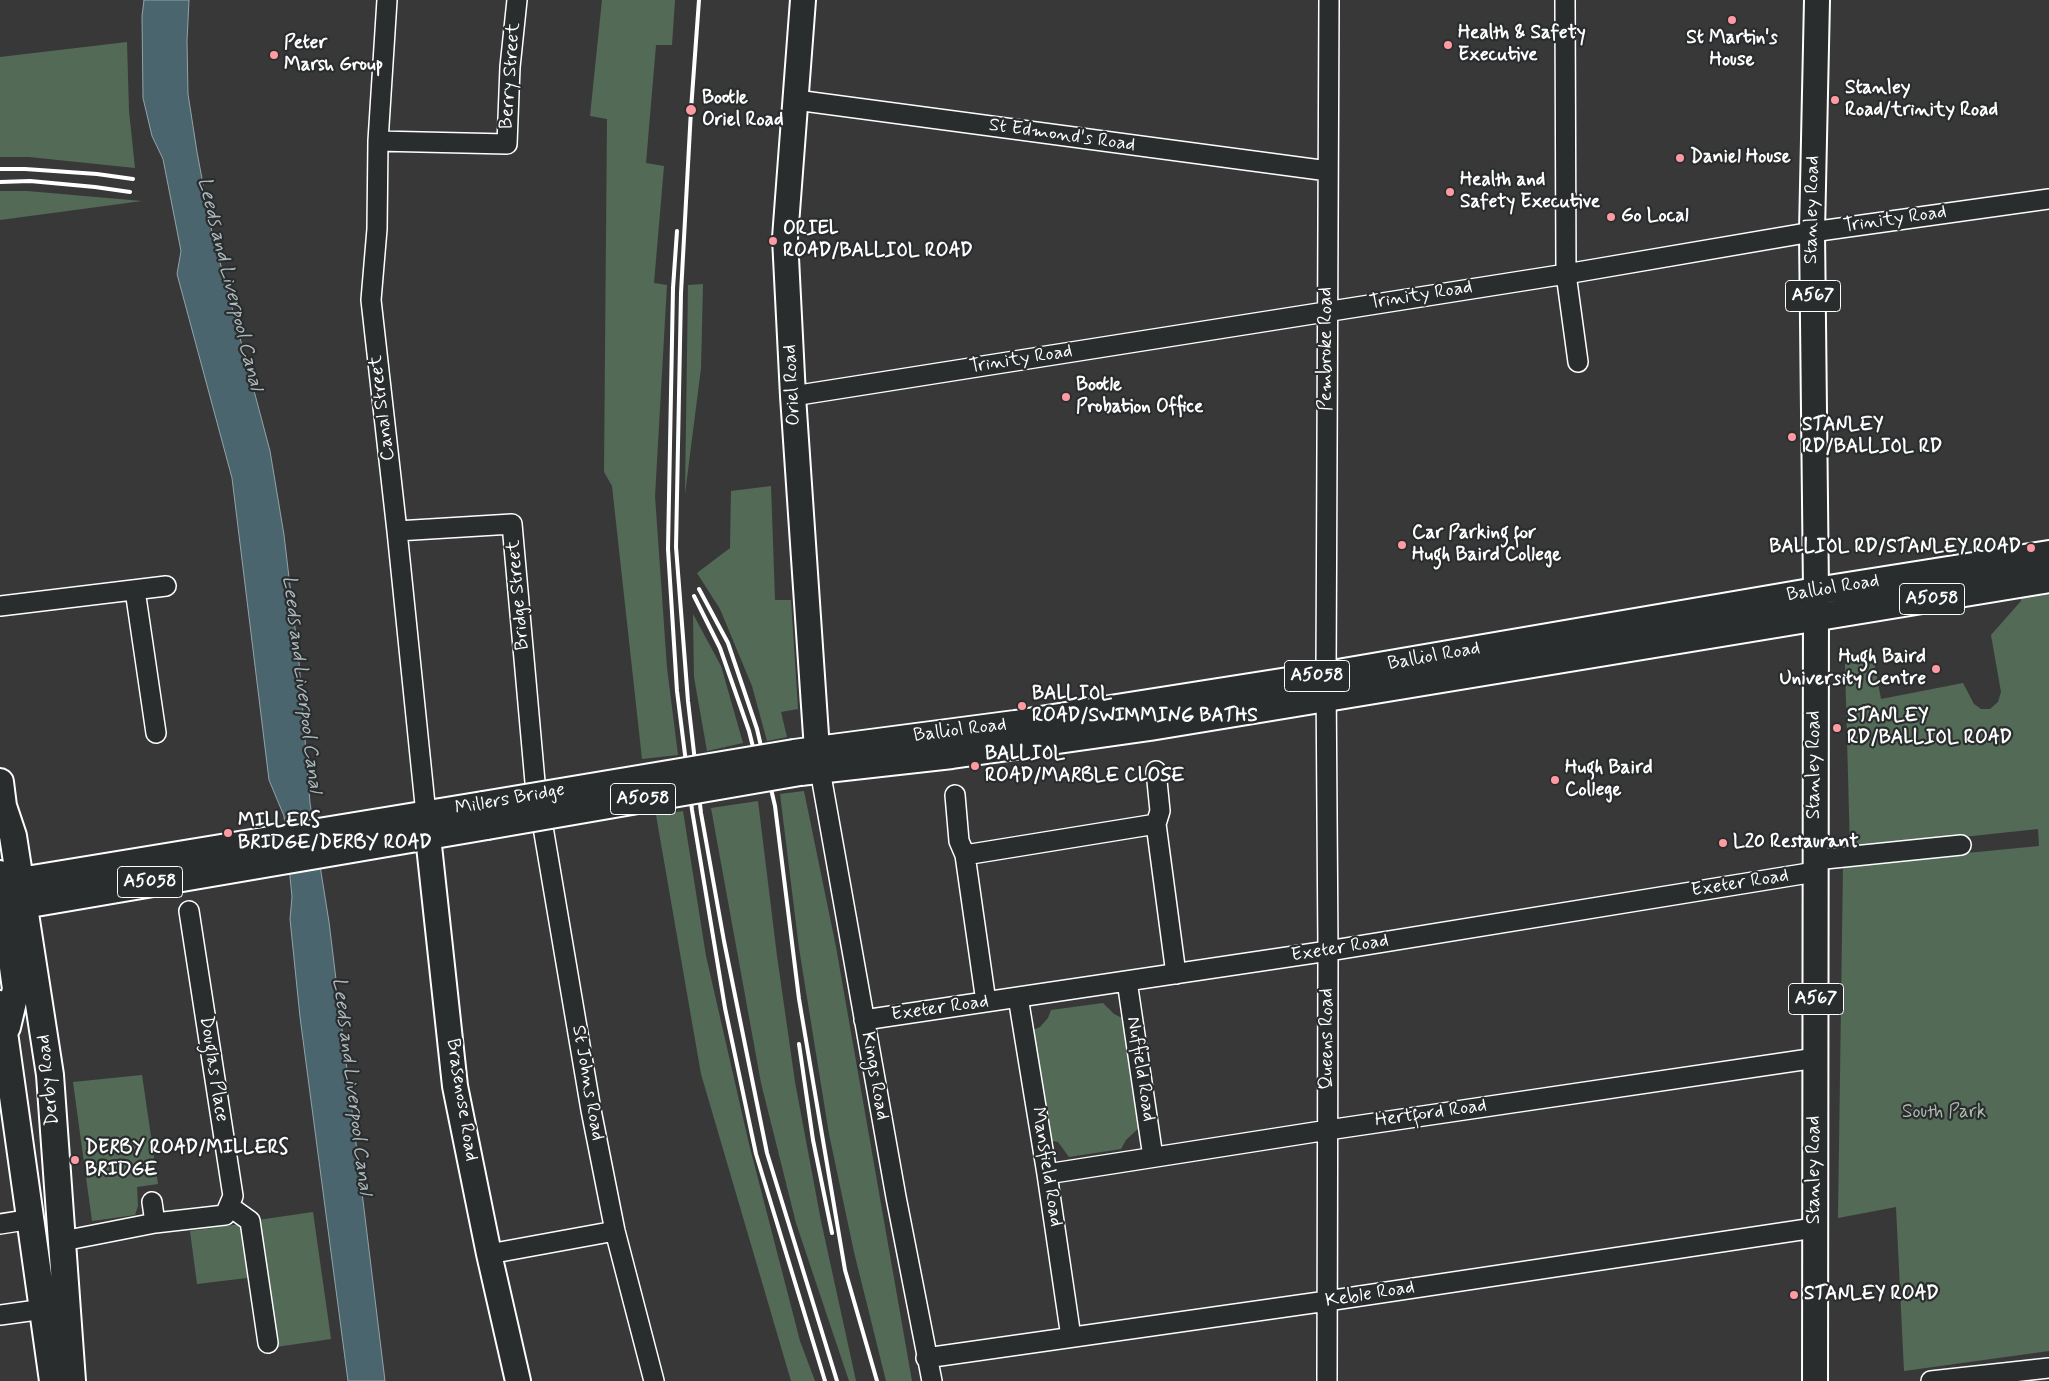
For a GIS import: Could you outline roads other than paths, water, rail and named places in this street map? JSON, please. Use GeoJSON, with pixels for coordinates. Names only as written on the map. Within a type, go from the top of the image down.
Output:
{"type":"FeatureCollection","features":[{"type":"Feature","properties":{"kind":"highway","name":"Balliol Road"},"geometry":{"type":"LineString","coordinates":[[1326,686],[1816,591],[2049,554]]}},
{"type":"Feature","properties":{"kind":"highway","name":"Balliol Road"},"geometry":{"type":"LineString","coordinates":[[808,761],[1015,724],[1326,686],[1816,617],[2049,579]]}},
{"type":"Feature","properties":{"kind":"highway","name":"Millers Bridge"},"geometry":{"type":"LineString","coordinates":[[9,891],[146,859],[272,851],[808,761]]}},
{"type":"Feature","properties":{"kind":"highway","name":"Derby Road"},"geometry":{"type":"LineString","coordinates":[[1,803],[13,836],[9,891],[50,1075],[72,1381]]}},
{"type":"Feature","properties":{"kind":"highway"},"geometry":{"type":"LineString","coordinates":[[3,1036],[16,989],[9,891]]}},
{"type":"Feature","properties":{"kind":"highway","name":"Derby Road"},"geometry":{"type":"LineString","coordinates":[[0,1004],[3,1036],[32,1219],[53,1381]]}},
{"type":"Feature","properties":{"kind":"main road","name":"Oriel Road"},"geometry":{"type":"LineString","coordinates":[[803,0],[785,238],[808,761]]}},
{"type":"Feature","properties":{"kind":"main road","name":"Stanley Road"},"geometry":{"type":"LineString","coordinates":[[1815,1381],[1816,591],[1812,232],[1817,0]]}},
{"type":"Feature","properties":{"kind":"main road","name":"Brasenose Road"},"geometry":{"type":"LineString","coordinates":[[416,827],[455,1086],[489,1254],[518,1381]]}},
{"type":"Feature","properties":{"kind":"street","name":"Canal Street"},"geometry":{"type":"LineString","coordinates":[[387,0],[378,141],[377,229],[371,300],[397,531],[416,827]]}},
{"type":"Feature","properties":{"kind":"street","name":"Berry Street"},"geometry":{"type":"LineString","coordinates":[[378,141],[507,144],[510,67],[517,0]]}},
{"type":"Feature","properties":{"kind":"street","name":"Pembroke Road"},"geometry":{"type":"LineString","coordinates":[[1326,686],[1329,0]]}},
{"type":"Feature","properties":{"kind":"street"},"geometry":{"type":"LineString","coordinates":[[1565,0],[1566,274],[1578,362]]}},
{"type":"Feature","properties":{"kind":"street","name":"St Edmond's Road"},"geometry":{"type":"LineString","coordinates":[[796,100],[1328,171]]}},
{"type":"Feature","properties":{"kind":"street","name":"Trinity Road"},"geometry":{"type":"LineString","coordinates":[[793,396],[1566,274],[1812,232],[2049,199]]}},
{"type":"Feature","properties":{"kind":"street","name":"Bridge Street"},"geometry":{"type":"LineString","coordinates":[[397,531],[512,524],[535,782]]}},
{"type":"Feature","properties":{"kind":"street"},"geometry":{"type":"LineString","coordinates":[[0,606],[166,586]]}},
{"type":"Feature","properties":{"kind":"street"},"geometry":{"type":"LineString","coordinates":[[135,590],[156,733]]}},
{"type":"Feature","properties":{"kind":"street","name":"Queens Road"},"geometry":{"type":"LineString","coordinates":[[1326,686],[1328,951],[1327,1381]]}},
{"type":"Feature","properties":{"kind":"street","name":"Kings Road"},"geometry":{"type":"LineString","coordinates":[[808,761],[864,1020],[926,1358],[932,1381]]}},
{"type":"Feature","properties":{"kind":"street"},"geometry":{"type":"LineString","coordinates":[[1156,771],[1160,812],[1156,824],[1176,974]]}},
{"type":"Feature","properties":{"kind":"street","name":"St Johns Road"},"geometry":{"type":"LineString","coordinates":[[535,782],[591,1110],[615,1231],[654,1381]]}},
{"type":"Feature","properties":{"kind":"street"},"geometry":{"type":"LineString","coordinates":[[954,795],[959,841],[965,855],[986,1002]]}},
{"type":"Feature","properties":{"kind":"street"},"geometry":{"type":"LineString","coordinates":[[965,855],[1156,824]]}},
{"type":"Feature","properties":{"kind":"street","name":"Exeter Road"},"geometry":{"type":"LineString","coordinates":[[864,1020],[1328,951],[1815,866],[1961,846]]}},
{"type":"Feature","properties":{"kind":"street","name":"Douglas Place"},"geometry":{"type":"LineString","coordinates":[[188,911],[233,1196],[229,1206]]}},
{"type":"Feature","properties":{"kind":"street","name":"Nuffield Road"},"geometry":{"type":"LineString","coordinates":[[1127,981],[1153,1157]]}},
{"type":"Feature","properties":{"kind":"street","name":"Mansfield Road"},"geometry":{"type":"LineString","coordinates":[[1018,998],[1048,1174],[1071,1337]]}},
{"type":"Feature","properties":{"kind":"street","name":"Hertford Road"},"geometry":{"type":"LineString","coordinates":[[1048,1174],[1328,1130],[1816,1058]]}},
{"type":"Feature","properties":{"kind":"street"},"geometry":{"type":"LineString","coordinates":[[152,1202],[155,1223]]}},
{"type":"Feature","properties":{"kind":"street"},"geometry":{"type":"LineString","coordinates":[[63,1241],[155,1223],[225,1216],[229,1206],[250,1221],[268,1343]]}},
{"type":"Feature","properties":{"kind":"street"},"geometry":{"type":"LineString","coordinates":[[0,1224],[32,1219]]}},
{"type":"Feature","properties":{"kind":"street","name":"Keble Road"},"geometry":{"type":"LineString","coordinates":[[926,1358],[1327,1302],[1814,1228]]}},
{"type":"Feature","properties":{"kind":"street"},"geometry":{"type":"LineString","coordinates":[[489,1254],[615,1231]]}},
{"type":"Feature","properties":{"kind":"street"},"geometry":{"type":"LineString","coordinates":[[0,1315],[44,1309]]}},
{"type":"Feature","properties":{"kind":"street"},"geometry":{"type":"LineString","coordinates":[[1931,1381],[2049,1368]]}},
{"type":"Feature","properties":{"kind":"water"},"geometry":{"type":"Polygon","coordinates":[[[144,0],[189,0],[187,41],[188,94],[197,152],[212,232],[270,451],[284,535],[299,662],[310,803],[329,922],[385,1381],[348,1381],[300,1017],[290,919],[292,897],[284,816],[269,780],[232,478],[177,274],[181,251],[163,159],[152,136],[143,98],[142,16],[144,0]]]}},
{"type":"Feature","properties":{"kind":"railway"},"geometry":{"type":"LineString","coordinates":[[699,0],[681,293],[676,547],[688,701],[701,813],[724,941],[767,1153],[837,1381]]}},
{"type":"Feature","properties":{"kind":"railway"},"geometry":{"type":"LineString","coordinates":[[0,169],[97,174],[133,179]]}},
{"type":"Feature","properties":{"kind":"railway"},"geometry":{"type":"LineString","coordinates":[[0,182],[30,181],[130,192]]}},
{"type":"Feature","properties":{"kind":"railway"},"geometry":{"type":"LineString","coordinates":[[677,231],[673,288],[668,549],[677,691],[692,810],[725,1008],[756,1154],[825,1381]]}},
{"type":"Feature","properties":{"kind":"railway"},"geometry":{"type":"LineString","coordinates":[[699,589],[728,643],[757,729],[775,806],[799,999],[845,1270],[877,1381]]}},
{"type":"Feature","properties":{"kind":"railway"},"geometry":{"type":"LineString","coordinates":[[694,596],[720,648],[749,731],[761,779]]}},
{"type":"Feature","properties":{"kind":"railway"},"geometry":{"type":"LineString","coordinates":[[799,1044],[813,1140],[832,1233]]}},
{"type":"Feature","properties":{"kind":"place","name":"St Martin's House"},"geometry":{"type":"Point","coordinates":[1732,20]}},
{"type":"Feature","properties":{"kind":"place","name":"Health & Safety Executive"},"geometry":{"type":"Point","coordinates":[1448,45]}},
{"type":"Feature","properties":{"kind":"place","name":"Peter Marsh Group"},"geometry":{"type":"Point","coordinates":[274,55]}},
{"type":"Feature","properties":{"kind":"place","name":"Stanley Road/trinity Road"},"geometry":{"type":"Point","coordinates":[1835,100]}},
{"type":"Feature","properties":{"kind":"place","name":"Bootle Oriel Road"},"geometry":{"type":"Point","coordinates":[691,110]}},
{"type":"Feature","properties":{"kind":"place","name":"Daniel House"},"geometry":{"type":"Point","coordinates":[1680,158]}},
{"type":"Feature","properties":{"kind":"place","name":"Health and Safety Executive"},"geometry":{"type":"Point","coordinates":[1450,192]}},
{"type":"Feature","properties":{"kind":"place","name":"Go Local"},"geometry":{"type":"Point","coordinates":[1611,217]}},
{"type":"Feature","properties":{"kind":"place","name":"ORIEL ROAD/BALLIOL ROAD"},"geometry":{"type":"Point","coordinates":[773,241]}},
{"type":"Feature","properties":{"kind":"place","name":"Bootle Probation Office"},"geometry":{"type":"Point","coordinates":[1066,397]}},
{"type":"Feature","properties":{"kind":"place","name":"STANLEY RD/BALLIOL RD"},"geometry":{"type":"Point","coordinates":[1792,437]}},
{"type":"Feature","properties":{"kind":"place","name":"Car Parking for Hugh Baird College"},"geometry":{"type":"Point","coordinates":[1402,545]}},
{"type":"Feature","properties":{"kind":"place","name":"BALLIOL RD/STANLEY ROAD"},"geometry":{"type":"Point","coordinates":[2031,548]}},
{"type":"Feature","properties":{"kind":"place","name":"Hugh Baird University Centre"},"geometry":{"type":"Point","coordinates":[1936,669]}},
{"type":"Feature","properties":{"kind":"place","name":"BALLIOL ROAD/SWIMMING BATHS"},"geometry":{"type":"Point","coordinates":[1022,706]}},
{"type":"Feature","properties":{"kind":"place","name":"STANLEY RD/BALLIOL ROAD"},"geometry":{"type":"Point","coordinates":[1837,728]}},
{"type":"Feature","properties":{"kind":"place","name":"BALLIOL ROAD/MARBLE CLOSE"},"geometry":{"type":"Point","coordinates":[975,766]}},
{"type":"Feature","properties":{"kind":"place","name":"Hugh Baird College"},"geometry":{"type":"Point","coordinates":[1555,780]}},
{"type":"Feature","properties":{"kind":"place","name":"MILLERS BRIDGE/DERBY ROAD"},"geometry":{"type":"Point","coordinates":[228,833]}},
{"type":"Feature","properties":{"kind":"place","name":"L20 Restaurant"},"geometry":{"type":"Point","coordinates":[1723,843]}},
{"type":"Feature","properties":{"kind":"place","name":"DERBY ROAD/MILLERS BRIDGE"},"geometry":{"type":"Point","coordinates":[75,1160]}},
{"type":"Feature","properties":{"kind":"place","name":"STANLEY ROAD"},"geometry":{"type":"Point","coordinates":[1794,1295]}},
{"type":"Feature","properties":{"kind":"water label","name":"Leeds and Liverpool Canal"},"geometry":{"type":"Point","coordinates":[229,284]}},
{"type":"Feature","properties":{"kind":"water label","name":"Leeds and Liverpool Canal"},"geometry":{"type":"Point","coordinates":[301,684]}},
{"type":"Feature","properties":{"kind":"water label","name":"Leeds and Liverpool Canal"},"geometry":{"type":"Point","coordinates":[351,1086]}},
{"type":"Feature","properties":{"kind":"park label","name":"South Park"},"geometry":{"type":"Point","coordinates":[1944,1113]}}]}
